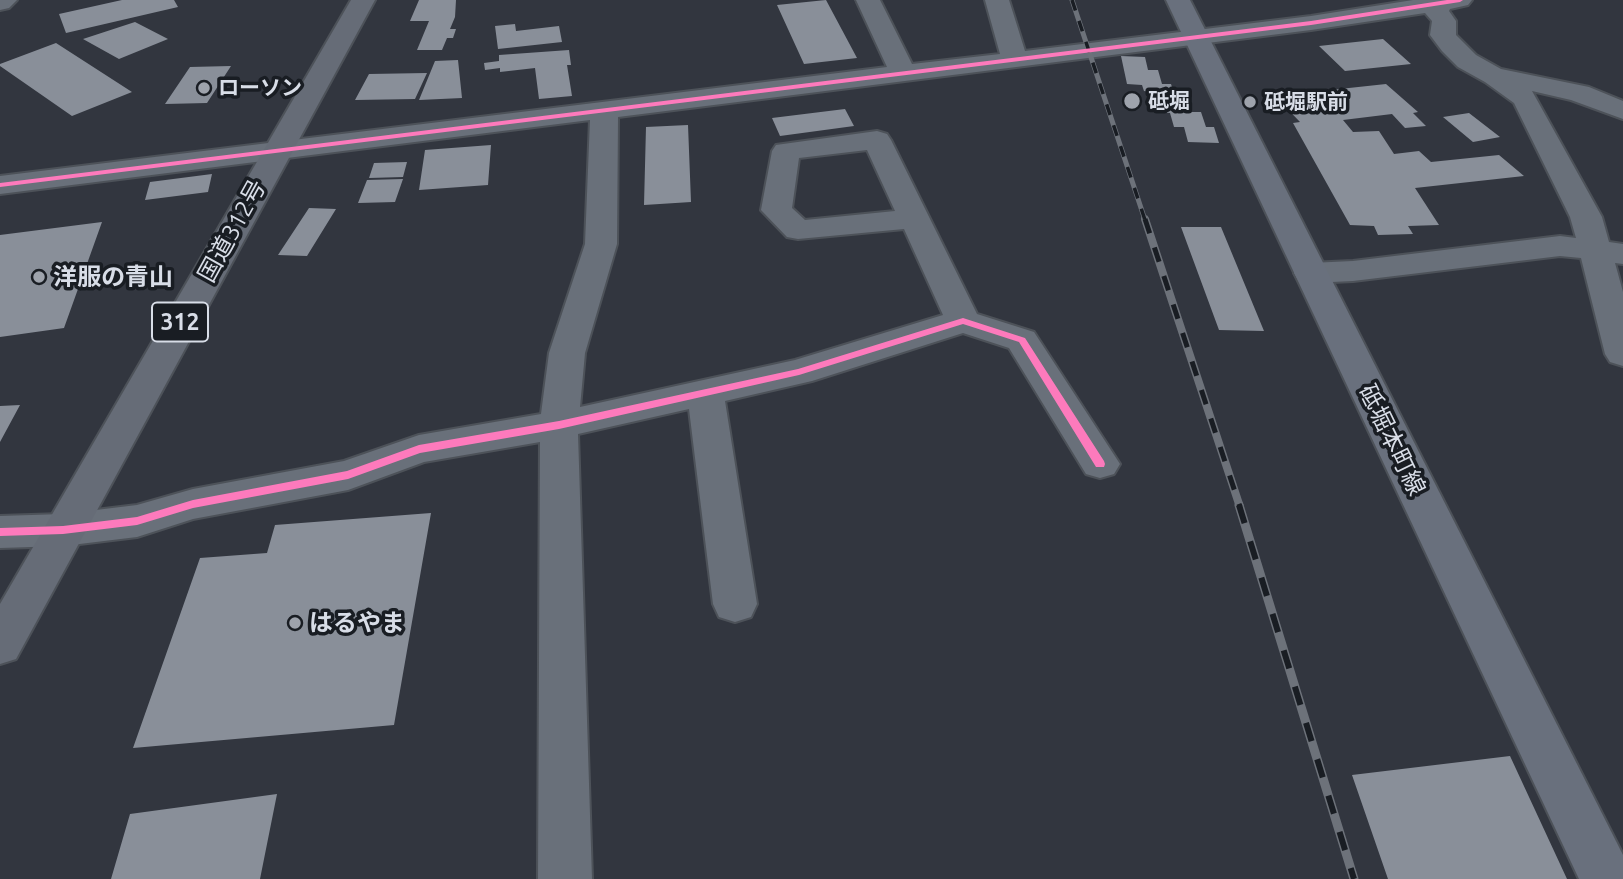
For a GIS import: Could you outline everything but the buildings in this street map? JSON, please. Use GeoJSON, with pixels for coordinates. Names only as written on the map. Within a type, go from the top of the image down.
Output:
{"type":"FeatureCollection","features":[{"type":"Feature","properties":{"kind":"highway","name":"国道312号"},"geometry":{"type":"LineString","coordinates":[[0,645],[363,0]]}},
{"type":"Feature","properties":{"kind":"main road","name":"砥堀本町線"},"geometry":{"type":"LineString","coordinates":[[1178,0],[1607,879]]}},
{"type":"Feature","properties":{"kind":"street"},"geometry":{"type":"LineString","coordinates":[[0,3],[5,0]]}},
{"type":"Feature","properties":{"kind":"street"},"geometry":{"type":"LineString","coordinates":[[868,0],[902,73]]}},
{"type":"Feature","properties":{"kind":"street"},"geometry":{"type":"LineString","coordinates":[[997,0],[1014,58]]}},
{"type":"Feature","properties":{"kind":"street"},"geometry":{"type":"LineString","coordinates":[[0,185],[1195,35],[1311,23],[1444,1]]}},
{"type":"Feature","properties":{"kind":"street"},"geometry":{"type":"LineString","coordinates":[[1444,1],[1437,12],[1444,21],[1443,35],[1467,61],[1494,76],[1525,99],[1586,217],[1608,253],[1623,354]]}},
{"type":"Feature","properties":{"kind":"street"},"geometry":{"type":"LineString","coordinates":[[1494,76],[1579,93],[1623,111]]}},
{"type":"Feature","properties":{"kind":"street"},"geometry":{"type":"LineString","coordinates":[[565,879],[559,425],[567,353],[601,244],[604,110]]}},
{"type":"Feature","properties":{"kind":"street"},"geometry":{"type":"LineString","coordinates":[[912,219],[798,230],[776,210],[786,151],[877,140],[912,219],[963,321]]}},
{"type":"Feature","properties":{"kind":"street"},"geometry":{"type":"LineString","coordinates":[[1310,273],[1353,271],[1560,246],[1608,253]]}},
{"type":"Feature","properties":{"kind":"street"},"geometry":{"type":"LineString","coordinates":[[0,532],[63,530],[137,521],[193,505],[348,475],[419,449],[559,425],[799,372],[963,321],[1022,340],[1100,464]]}},
{"type":"Feature","properties":{"kind":"street"},"geometry":{"type":"LineString","coordinates":[[705,393],[735,604]]}},
{"type":"Feature","properties":{"kind":"railway"},"geometry":{"type":"LineString","coordinates":[[1072,0],[1145,220]]}},
{"type":"Feature","properties":{"kind":"railway"},"geometry":{"type":"LineString","coordinates":[[1145,219],[1240,507]]}},
{"type":"Feature","properties":{"kind":"railway"},"geometry":{"type":"LineString","coordinates":[[1239,505],[1354,879]]}},
{"type":"Feature","properties":{"kind":"cycle path"},"geometry":{"type":"LineString","coordinates":[[0,185],[1311,23],[1460,0]]}},
{"type":"Feature","properties":{"kind":"cycle path"},"geometry":{"type":"LineString","coordinates":[[0,532],[63,530],[137,521],[193,504],[348,475],[419,449],[559,425],[799,372],[963,321],[1022,340],[1100,464]]}},
{"type":"Feature","properties":{"kind":"place","name":"ローソン"},"geometry":{"type":"Point","coordinates":[204,88]}},
{"type":"Feature","properties":{"kind":"place","name":"砥堀"},"geometry":{"type":"Point","coordinates":[1132,101]}},
{"type":"Feature","properties":{"kind":"place","name":"砥堀駅前"},"geometry":{"type":"Point","coordinates":[1250,102]}},
{"type":"Feature","properties":{"kind":"place","name":"洋服の青山"},"geometry":{"type":"Point","coordinates":[39,277]}},
{"type":"Feature","properties":{"kind":"place","name":"はるやま"},"geometry":{"type":"Point","coordinates":[295,623]}}]}
